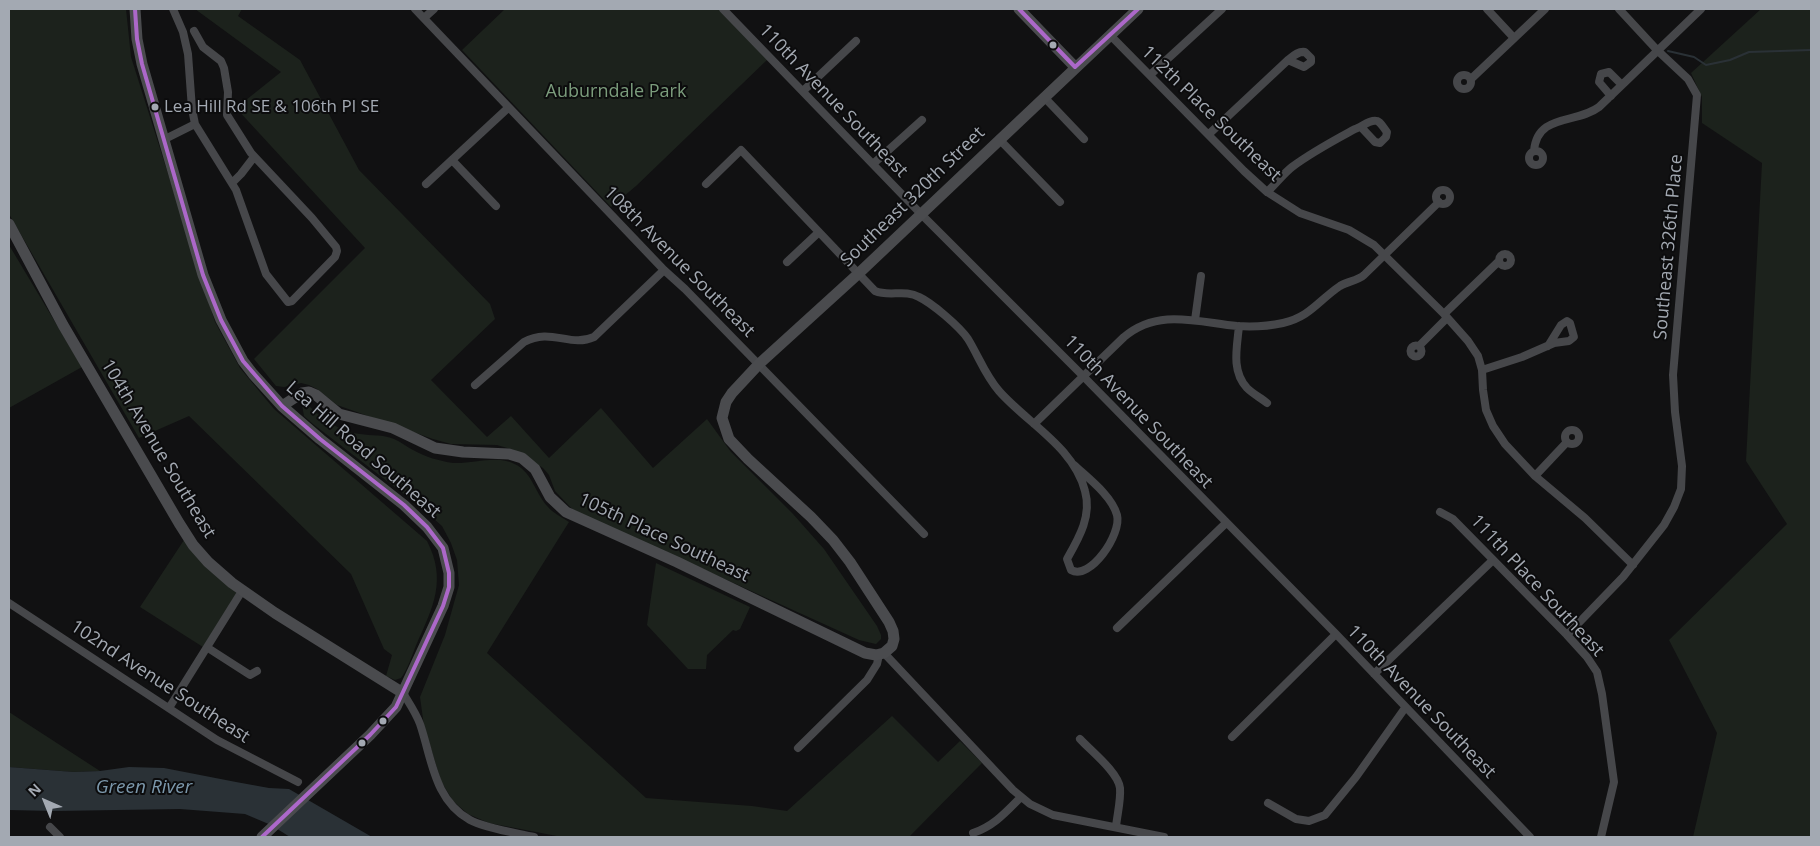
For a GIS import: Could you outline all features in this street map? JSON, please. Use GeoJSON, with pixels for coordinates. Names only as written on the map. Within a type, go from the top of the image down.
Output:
{"type":"FeatureCollection","features":[{"type":"Feature","properties":{"kind":"street","name":"Lea Hill Road Southeast"},"geometry":{"type":"LineString","coordinates":[[135,9],[137,40],[142,64],[203,275],[221,320],[243,361],[282,406],[417,517],[437,538],[443,548],[449,573],[449,587],[443,606],[403,693]]}},
{"type":"Feature","properties":{"kind":"street"},"geometry":{"type":"LineString","coordinates":[[173,9],[183,32],[188,54],[192,110],[195,124],[236,190],[266,274],[288,302],[335,257],[336,247],[312,218],[251,154],[227,115],[228,92],[221,61],[202,47],[194,31]]}},
{"type":"Feature","properties":{"kind":"street","name":"108th Avenue Southeast"},"geometry":{"type":"LineString","coordinates":[[415,9],[664,270],[686,288],[924,534]]}},
{"type":"Feature","properties":{"kind":"street"},"geometry":{"type":"LineString","coordinates":[[424,18],[434,9]]}},
{"type":"Feature","properties":{"kind":"street","name":"110th Avenue Southeast"},"geometry":{"type":"LineString","coordinates":[[723,9],[921,214],[1336,634],[1530,837]]}},
{"type":"Feature","properties":{"kind":"street"},"geometry":{"type":"LineString","coordinates":[[1019,9],[1075,67]]}},
{"type":"Feature","properties":{"kind":"street","name":"Southeast 320th Street"},"geometry":{"type":"LineString","coordinates":[[882,654],[892,646],[894,639],[893,630],[887,617],[850,562],[823,528],[737,449],[726,434],[722,418],[728,398],[759,364],[858,274],[1138,9]]}},
{"type":"Feature","properties":{"kind":"street"},"geometry":{"type":"LineString","coordinates":[[1150,75],[1222,9]]}},
{"type":"Feature","properties":{"kind":"street"},"geometry":{"type":"LineString","coordinates":[[1487,9],[1514,38]]}},
{"type":"Feature","properties":{"kind":"street"},"geometry":{"type":"LineString","coordinates":[[1471,78],[1545,9]]}},
{"type":"Feature","properties":{"kind":"street"},"geometry":{"type":"LineString","coordinates":[[1618,9],[1657,50]]}},
{"type":"Feature","properties":{"kind":"street"},"geometry":{"type":"LineString","coordinates":[[1534,151],[1539,133],[1546,127],[1566,119],[1591,113],[1701,9]]}},
{"type":"Feature","properties":{"kind":"street","name":"112th Place Southeast"},"geometry":{"type":"LineString","coordinates":[[1110,35],[1267,192],[1300,213],[1361,236],[1384,255],[1446,316],[1472,345],[1480,360],[1484,402],[1490,422],[1510,451],[1535,476],[1585,518],[1633,565]]}},
{"type":"Feature","properties":{"kind":"street"},"geometry":{"type":"LineString","coordinates":[[803,90],[856,41]]}},
{"type":"Feature","properties":{"kind":"street","name":"Southeast 326th Place"},"geometry":{"type":"LineString","coordinates":[[1567,635],[1633,565],[1664,526],[1681,489],[1682,466],[1675,412],[1675,351],[1697,95],[1694,86],[1688,79],[1657,50]]}},
{"type":"Feature","properties":{"kind":"street"},"geometry":{"type":"LineString","coordinates":[[1209,134],[1288,60]]}},
{"type":"Feature","properties":{"kind":"street"},"geometry":{"type":"LineString","coordinates":[[1611,96],[1599,82],[1601,74],[1609,72],[1622,85]]}},
{"type":"Feature","properties":{"kind":"street"},"geometry":{"type":"LineString","coordinates":[[1044,97],[1084,139]]}},
{"type":"Feature","properties":{"kind":"street"},"geometry":{"type":"LineString","coordinates":[[426,184],[508,108]]}},
{"type":"Feature","properties":{"kind":"street"},"geometry":{"type":"LineString","coordinates":[[873,164],[922,120]]}},
{"type":"Feature","properties":{"kind":"street"},"geometry":{"type":"LineString","coordinates":[[164,139],[195,124]]}},
{"type":"Feature","properties":{"kind":"street"},"geometry":{"type":"LineString","coordinates":[[1267,192],[1291,168],[1306,157],[1361,127]]}},
{"type":"Feature","properties":{"kind":"street"},"geometry":{"type":"LineString","coordinates":[[999,139],[1060,202]]}},
{"type":"Feature","properties":{"kind":"street"},"geometry":{"type":"LineString","coordinates":[[706,184],[741,150],[875,292],[887,295],[904,293],[918,296],[954,324],[967,337],[988,378],[1012,405],[1103,492],[1117,513],[1116,533],[1105,550],[1082,572],[1075,573],[1071,570],[1067,559],[1083,526],[1087,512],[1087,500],[1074,465]]}},
{"type":"Feature","properties":{"kind":"street"},"geometry":{"type":"LineString","coordinates":[[232,183],[254,157]]}},
{"type":"Feature","properties":{"kind":"street"},"geometry":{"type":"LineString","coordinates":[[452,160],[496,206]]}},
{"type":"Feature","properties":{"kind":"street"},"geometry":{"type":"LineString","coordinates":[[1034,424],[1124,337],[1138,326],[1168,319],[1194,320],[1239,326],[1276,324],[1303,316],[1340,286],[1364,275],[1439,202]]}},
{"type":"Feature","properties":{"kind":"street","name":"104th Avenue Southeast"},"geometry":{"type":"LineString","coordinates":[[9,224],[63,325],[184,530],[214,570],[242,591],[403,693]]}},
{"type":"Feature","properties":{"kind":"street"},"geometry":{"type":"LineString","coordinates":[[787,262],[818,232]]}},
{"type":"Feature","properties":{"kind":"street"},"geometry":{"type":"LineString","coordinates":[[1419,346],[1498,262]]}},
{"type":"Feature","properties":{"kind":"street"},"geometry":{"type":"LineString","coordinates":[[475,384],[524,342],[538,335],[574,340],[588,340],[594,337],[664,270]]}},
{"type":"Feature","properties":{"kind":"street"},"geometry":{"type":"LineString","coordinates":[[1194,320],[1201,276]]}},
{"type":"Feature","properties":{"kind":"street"},"geometry":{"type":"LineString","coordinates":[[1239,326],[1236,362],[1239,374],[1247,388],[1267,403]]}},
{"type":"Feature","properties":{"kind":"street"},"geometry":{"type":"LineString","coordinates":[[1482,370],[1548,346]]}},
{"type":"Feature","properties":{"kind":"street","name":"105th Place Southeast"},"geometry":{"type":"LineString","coordinates":[[282,406],[302,393],[310,392],[337,413],[393,428],[435,448],[463,452],[509,454],[522,458],[535,469],[550,497],[566,512],[677,562],[853,648],[871,655],[882,654]]}},
{"type":"Feature","properties":{"kind":"street"},"geometry":{"type":"LineString","coordinates":[[1535,476],[1567,442]]}},
{"type":"Feature","properties":{"kind":"street","name":"111th Place Southeast"},"geometry":{"type":"LineString","coordinates":[[1440,512],[1453,519],[1567,635],[1595,668],[1602,694],[1614,782],[1601,837]]}},
{"type":"Feature","properties":{"kind":"street"},"geometry":{"type":"LineString","coordinates":[[1117,628],[1226,523]]}},
{"type":"Feature","properties":{"kind":"street"},"geometry":{"type":"LineString","coordinates":[[1374,674],[1493,560]]}},
{"type":"Feature","properties":{"kind":"street"},"geometry":{"type":"LineString","coordinates":[[169,708],[242,591]]}},
{"type":"Feature","properties":{"kind":"street","name":"102nd Avenue Southeast"},"geometry":{"type":"LineString","coordinates":[[9,603],[217,740],[298,782]]}},
{"type":"Feature","properties":{"kind":"street"},"geometry":{"type":"LineString","coordinates":[[1232,737],[1336,634]]}},
{"type":"Feature","properties":{"kind":"street"},"geometry":{"type":"LineString","coordinates":[[208,648],[250,675],[257,671]]}},
{"type":"Feature","properties":{"kind":"street"},"geometry":{"type":"LineString","coordinates":[[798,748],[867,680],[878,664],[882,654],[1021,797],[1036,808],[1053,815],[1164,837]]}},
{"type":"Feature","properties":{"kind":"street"},"geometry":{"type":"LineString","coordinates":[[262,837],[388,717],[403,693]]}},
{"type":"Feature","properties":{"kind":"street"},"geometry":{"type":"LineString","coordinates":[[403,693],[419,723],[436,780],[443,794],[459,813],[472,821],[534,837]]}},
{"type":"Feature","properties":{"kind":"street"},"geometry":{"type":"LineString","coordinates":[[1268,803],[1296,818],[1309,821],[1325,815],[1356,777],[1405,708]]}},
{"type":"Feature","properties":{"kind":"street"},"geometry":{"type":"LineString","coordinates":[[1080,739],[1109,769],[1119,784],[1120,796],[1116,828]]}},
{"type":"Feature","properties":{"kind":"street"},"geometry":{"type":"LineString","coordinates":[[973,833],[986,828],[998,820],[1021,797]]}},
{"type":"Feature","properties":{"kind":"street"},"geometry":{"type":"LineString","coordinates":[[50,827],[60,837]]}},
{"type":"Feature","properties":{"kind":"green space"},"geometry":{"type":"Polygon","coordinates":[[[9,9],[126,9],[131,57],[215,322],[240,368],[274,409],[427,541],[433,555],[436,568],[436,593],[408,666],[401,678],[395,680],[386,676],[392,655],[384,649],[351,574],[189,416],[139,438],[9,214],[9,9]]]}},
{"type":"Feature","properties":{"kind":"green space"},"geometry":{"type":"Polygon","coordinates":[[[195,9],[242,9],[238,16],[300,60],[359,170],[490,304],[495,319],[431,380],[487,437],[511,416],[549,458],[601,408],[653,468],[707,419],[731,452],[793,514],[824,549],[877,626],[881,639],[876,644],[859,640],[573,510],[555,491],[549,475],[543,468],[514,450],[497,445],[451,444],[337,405],[309,385],[301,383],[284,387],[276,386],[254,359],[365,248],[236,108],[281,72],[195,9]]]}},
{"type":"Feature","properties":{"kind":"green space","name":"Auburndale Park"},"geometry":{"type":"Polygon","coordinates":[[[505,9],[719,9],[768,59],[636,186],[611,207],[462,50],[505,9]]]}},
{"type":"Feature","properties":{"kind":"green space"},"geometry":{"type":"Polygon","coordinates":[[[1761,9],[1811,9],[1811,837],[1693,837],[1717,733],[1669,640],[1787,524],[1746,461],[1762,163],[1702,123],[1702,97],[1691,73],[1761,9]]]}},
{"type":"Feature","properties":{"kind":"green space"},"geometry":{"type":"Polygon","coordinates":[[[9,245],[82,367],[9,408],[9,245]]]}},
{"type":"Feature","properties":{"kind":"green space"},"geometry":{"type":"Polygon","coordinates":[[[305,402],[323,418],[338,427],[352,433],[390,437],[428,457],[438,460],[453,463],[489,460],[510,462],[524,470],[550,509],[569,522],[487,653],[646,798],[752,806],[787,811],[892,716],[938,762],[960,741],[982,763],[909,837],[562,837],[489,823],[468,814],[453,801],[441,781],[424,726],[420,697],[445,635],[459,585],[457,560],[451,543],[442,526],[418,505],[304,416],[302,405],[305,402]]]}},
{"type":"Feature","properties":{"kind":"green space"},"geometry":{"type":"Polygon","coordinates":[[[184,540],[207,567],[237,593],[203,647],[140,607],[184,540]]]}},
{"type":"Feature","properties":{"kind":"green space"},"geometry":{"type":"Polygon","coordinates":[[[656,563],[750,607],[740,629],[733,630],[707,655],[706,669],[688,669],[647,625],[656,563]]]}},
{"type":"Feature","properties":{"kind":"green space"},"geometry":{"type":"Polygon","coordinates":[[[9,712],[100,771],[74,772],[9,767],[9,712]]]}},
{"type":"Feature","properties":{"kind":"water","name":"Green River"},"geometry":{"type":"Polygon","coordinates":[[[9,767],[74,772],[129,767],[164,768],[269,788],[289,789],[372,837],[290,837],[271,825],[245,814],[180,809],[9,810],[9,767]]]}},
{"type":"Feature","properties":{"kind":"waterway"},"geometry":{"type":"LineString","coordinates":[[1668,51],[1694,57],[1706,65],[1730,60],[1749,52],[1811,50]]}},
{"type":"Feature","properties":{"kind":"transit line"},"geometry":{"type":"LineString","coordinates":[[135,9],[137,39],[142,64],[203,275],[221,320],[243,361],[282,406],[320,439],[404,505],[427,527],[443,548],[449,573],[449,587],[443,606],[396,707],[370,735],[262,837]]}},
{"type":"Feature","properties":{"kind":"transit line"},"geometry":{"type":"LineString","coordinates":[[1019,9],[1075,67]]}},
{"type":"Feature","properties":{"kind":"transit line"},"geometry":{"type":"LineString","coordinates":[[1075,67],[1138,9]]}},
{"type":"Feature","properties":{"kind":"place","name":"Lea Hill Rd SE & 106th Pl SE"},"geometry":{"type":"Point","coordinates":[155,107]}}]}
